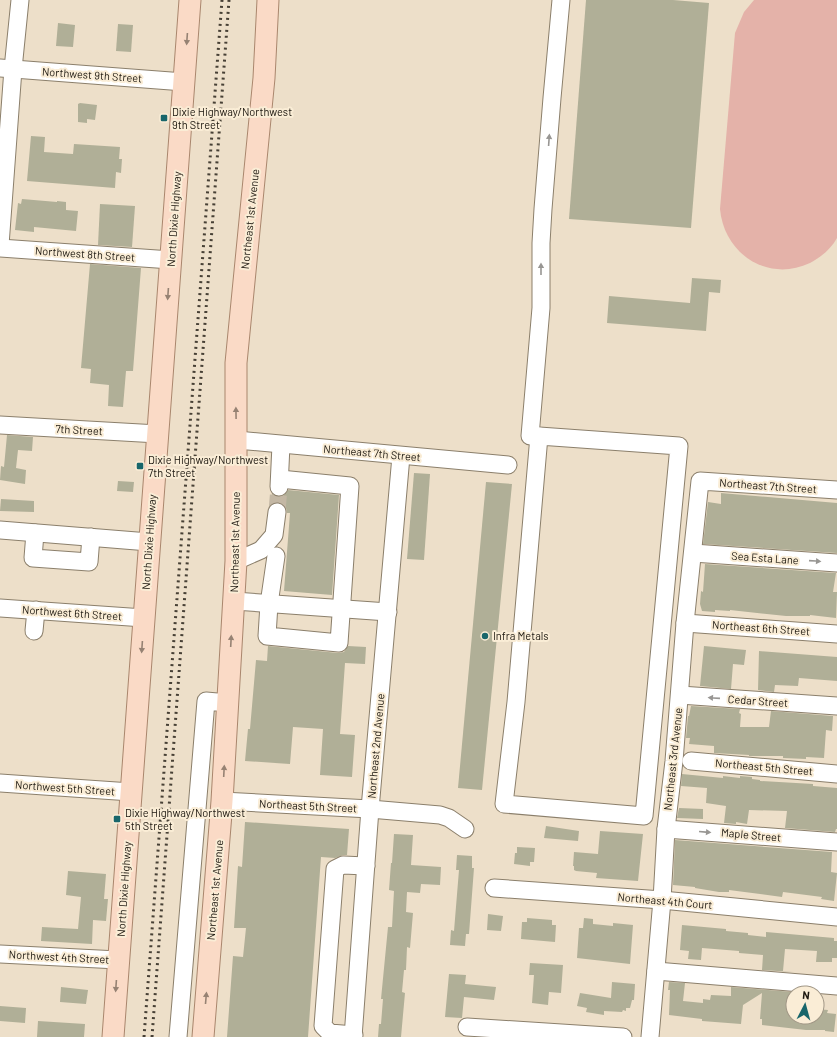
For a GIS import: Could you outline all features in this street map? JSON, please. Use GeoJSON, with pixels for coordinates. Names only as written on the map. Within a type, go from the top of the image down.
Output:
{"type":"FeatureCollection","features":[{"type":"Feature","properties":{"kind":"main road","name":"North Dixie Highway"},"geometry":{"type":"LineString","coordinates":[[113,1037],[190,0]]}},
{"type":"Feature","properties":{"kind":"main road","name":"Northeast 1st Avenue"},"geometry":{"type":"LineString","coordinates":[[203,1037],[222,799],[236,561],[236,363],[264,78],[268,0]]}},
{"type":"Feature","properties":{"kind":"street"},"geometry":{"type":"LineString","coordinates":[[0,246],[6,69],[20,0]]}},
{"type":"Feature","properties":{"kind":"street"},"geometry":{"type":"LineString","coordinates":[[539,436],[516,702],[504,804],[644,816],[679,446],[539,436],[530,436],[541,308],[541,243],[543,209],[562,0]]}},
{"type":"Feature","properties":{"kind":"street","name":"Northwest 9th Street"},"geometry":{"type":"LineString","coordinates":[[6,69],[184,82]]}},
{"type":"Feature","properties":{"kind":"street","name":"Northwest 8th Street"},"geometry":{"type":"LineString","coordinates":[[0,246],[171,260]]}},
{"type":"Feature","properties":{"kind":"street","name":"7th Street"},"geometry":{"type":"LineString","coordinates":[[0,425],[158,434]]}},
{"type":"Feature","properties":{"kind":"street","name":"Northeast 7th Street"},"geometry":{"type":"LineString","coordinates":[[237,440],[508,465]]}},
{"type":"Feature","properties":{"kind":"street"},"geometry":{"type":"LineString","coordinates":[[276,556],[267,636],[340,643],[350,486],[280,483],[282,445]]}},
{"type":"Feature","properties":{"kind":"street","name":"Northeast 2nd Avenue"},"geometry":{"type":"LineString","coordinates":[[354,1036],[370,809],[401,456]]}},
{"type":"Feature","properties":{"kind":"street","name":"Northeast 7th Street"},"geometry":{"type":"LineString","coordinates":[[700,481],[837,490]]}},
{"type":"Feature","properties":{"kind":"street","name":"Northeast 3rd Avenue"},"geometry":{"type":"LineString","coordinates":[[650,1037],[662,900],[666,829],[700,481]]}},
{"type":"Feature","properties":{"kind":"street"},"geometry":{"type":"LineString","coordinates":[[236,561],[261,550],[274,536],[277,512]]}},
{"type":"Feature","properties":{"kind":"street"},"geometry":{"type":"LineString","coordinates":[[0,530],[149,542]]}},
{"type":"Feature","properties":{"kind":"street"},"geometry":{"type":"LineString","coordinates":[[35,533],[33,558],[89,562],[91,537]]}},
{"type":"Feature","properties":{"kind":"street","name":"Sea Esta Lane"},"geometry":{"type":"LineString","coordinates":[[693,552],[837,563]]}},
{"type":"Feature","properties":{"kind":"street"},"geometry":{"type":"LineString","coordinates":[[234,601],[388,612]]}},
{"type":"Feature","properties":{"kind":"street","name":"Northwest 6th Street"},"geometry":{"type":"LineString","coordinates":[[0,608],[144,618]]}},
{"type":"Feature","properties":{"kind":"street"},"geometry":{"type":"LineString","coordinates":[[34,631],[36,610]]}},
{"type":"Feature","properties":{"kind":"street","name":"Northeast 6th Street"},"geometry":{"type":"LineString","coordinates":[[686,623],[837,634]]}},
{"type":"Feature","properties":{"kind":"street","name":"Cedar Street"},"geometry":{"type":"LineString","coordinates":[[680,696],[837,706]]}},
{"type":"Feature","properties":{"kind":"street"},"geometry":{"type":"LineString","coordinates":[[178,1037],[206,701],[228,703]]}},
{"type":"Feature","properties":{"kind":"street","name":"Northeast 5th Street"},"geometry":{"type":"LineString","coordinates":[[691,761],[837,774]]}},
{"type":"Feature","properties":{"kind":"street","name":"Northwest 5th Street"},"geometry":{"type":"LineString","coordinates":[[0,783],[131,792]]}},
{"type":"Feature","properties":{"kind":"street","name":"Northeast 5th Street"},"geometry":{"type":"LineString","coordinates":[[198,795],[222,799],[440,815],[450,818],[465,829]]}},
{"type":"Feature","properties":{"kind":"street","name":"Maple Street"},"geometry":{"type":"LineString","coordinates":[[666,829],[837,842]]}},
{"type":"Feature","properties":{"kind":"street"},"geometry":{"type":"LineString","coordinates":[[354,1036],[330,1033],[323,1026],[335,869],[343,865],[366,866]]}},
{"type":"Feature","properties":{"kind":"street","name":"Northeast 4th Court"},"geometry":{"type":"LineString","coordinates":[[494,888],[662,900],[837,917]]}},
{"type":"Feature","properties":{"kind":"street","name":"Northwest 4th Street"},"geometry":{"type":"LineString","coordinates":[[0,954],[118,960]]}},
{"type":"Feature","properties":{"kind":"street"},"geometry":{"type":"LineString","coordinates":[[656,971],[837,986]]}},
{"type":"Feature","properties":{"kind":"street"},"geometry":{"type":"LineString","coordinates":[[467,1027],[623,1037]]}},
{"type":"Feature","properties":{"kind":"shaded area"},"geometry":{"type":"Polygon","coordinates":[[[754,0],[837,0],[837,238],[829,249],[818,258],[810,263],[794,268],[779,269],[764,267],[739,251],[730,239],[723,225],[720,209],[735,33],[744,12],[754,0]]]}},
{"type":"Feature","properties":{"kind":"building"},"geometry":{"type":"Polygon","coordinates":[[[586,0],[673,0],[709,3],[691,228],[569,219],[586,0]]]}},
{"type":"Feature","properties":{"kind":"building"},"geometry":{"type":"Polygon","coordinates":[[[58,23],[75,25],[73,47],[56,46],[58,23]]]}},
{"type":"Feature","properties":{"kind":"building"},"geometry":{"type":"Polygon","coordinates":[[[118,24],[133,25],[131,52],[116,51],[118,24]]]}},
{"type":"Feature","properties":{"kind":"building"},"geometry":{"type":"Polygon","coordinates":[[[78,104],[97,105],[95,120],[87,119],[87,123],[78,122],[78,104]]]}},
{"type":"Feature","properties":{"kind":"building"},"geometry":{"type":"Polygon","coordinates":[[[31,136],[45,137],[44,152],[73,154],[74,144],[120,147],[119,159],[122,159],[121,173],[116,172],[115,188],[27,181],[31,136]]]}},
{"type":"Feature","properties":{"kind":"building"},"geometry":{"type":"Polygon","coordinates":[[[22,199],[66,202],[66,210],[78,211],[76,231],[34,227],[34,232],[15,230],[18,203],[21,204],[22,199]]]}},
{"type":"Feature","properties":{"kind":"building"},"geometry":{"type":"Polygon","coordinates":[[[100,204],[135,206],[132,247],[98,245],[100,204]]]}},
{"type":"Feature","properties":{"kind":"building"},"geometry":{"type":"Polygon","coordinates":[[[90,264],[141,268],[133,371],[126,371],[123,407],[108,406],[109,385],[90,383],[91,369],[81,368],[90,264]]]}},
{"type":"Feature","properties":{"kind":"building"},"geometry":{"type":"Polygon","coordinates":[[[692,278],[721,280],[720,293],[709,292],[706,331],[607,323],[609,296],[690,303],[692,278]]]}},
{"type":"Feature","properties":{"kind":"building"},"geometry":{"type":"Polygon","coordinates":[[[7,435],[33,437],[32,451],[18,450],[16,468],[26,470],[25,484],[0,480],[1,466],[4,467],[7,435]]]}},
{"type":"Feature","properties":{"kind":"building"},"geometry":{"type":"Polygon","coordinates":[[[414,473],[430,474],[424,560],[407,559],[414,473]]]}},
{"type":"Feature","properties":{"kind":"building"},"geometry":{"type":"Polygon","coordinates":[[[118,481],[134,482],[133,492],[117,491],[118,481]]]}},
{"type":"Feature","properties":{"kind":"building","name":"Infra Metals"},"geometry":{"type":"Polygon","coordinates":[[[486,482],[512,484],[482,790],[458,788],[486,482]]]}},
{"type":"Feature","properties":{"kind":"building"},"geometry":{"type":"Polygon","coordinates":[[[288,490],[339,495],[332,595],[284,591],[290,513],[287,513],[283,504],[278,502],[271,504],[272,494],[278,497],[283,496],[288,490]]]}},
{"type":"Feature","properties":{"kind":"building"},"geometry":{"type":"Polygon","coordinates":[[[721,493],[837,503],[837,553],[703,544],[708,502],[721,504],[721,493]]]}},
{"type":"Feature","properties":{"kind":"building"},"geometry":{"type":"Polygon","coordinates":[[[1,499],[34,501],[34,512],[0,511],[1,499]]]}},
{"type":"Feature","properties":{"kind":"building"},"geometry":{"type":"Polygon","coordinates":[[[705,564],[836,573],[833,592],[837,592],[836,618],[810,615],[786,616],[730,610],[715,610],[715,612],[702,611],[700,604],[701,591],[703,592],[705,564]]]}},
{"type":"Feature","properties":{"kind":"building"},"geometry":{"type":"Polygon","coordinates":[[[268,646],[338,653],[344,652],[348,646],[366,647],[365,664],[345,663],[340,734],[355,735],[352,777],[320,775],[323,729],[293,727],[290,764],[245,761],[248,729],[250,729],[256,660],[267,661],[268,646]]]}},
{"type":"Feature","properties":{"kind":"building"},"geometry":{"type":"Polygon","coordinates":[[[704,646],[746,650],[744,665],[733,664],[731,689],[700,686],[704,646]]]}},
{"type":"Feature","properties":{"kind":"building"},"geometry":{"type":"Polygon","coordinates":[[[759,651],[837,657],[837,681],[799,678],[798,686],[775,685],[774,692],[758,690],[759,651]]]}},
{"type":"Feature","properties":{"kind":"building"},"geometry":{"type":"Polygon","coordinates":[[[691,706],[740,709],[740,727],[769,727],[771,711],[833,716],[832,731],[826,730],[824,758],[783,758],[783,756],[749,756],[714,753],[714,746],[689,744],[690,738],[686,738],[688,716],[691,706]]]}},
{"type":"Feature","properties":{"kind":"building"},"geometry":{"type":"Polygon","coordinates":[[[682,774],[723,778],[723,776],[740,778],[740,776],[752,777],[752,779],[760,781],[813,784],[813,786],[837,788],[837,829],[835,832],[785,828],[787,811],[749,810],[747,824],[736,822],[736,824],[724,823],[726,806],[706,803],[707,788],[681,786],[682,774]]]}},
{"type":"Feature","properties":{"kind":"building"},"geometry":{"type":"Polygon","coordinates":[[[679,808],[703,809],[703,819],[677,818],[679,808]]]}},
{"type":"Feature","properties":{"kind":"building"},"geometry":{"type":"Polygon","coordinates":[[[245,822],[349,829],[347,855],[335,858],[321,857],[308,1037],[227,1037],[233,956],[243,957],[246,928],[234,928],[238,866],[242,867],[245,822]]]}},
{"type":"Feature","properties":{"kind":"building"},"geometry":{"type":"Polygon","coordinates":[[[546,826],[579,831],[578,841],[544,838],[546,826]]]}},
{"type":"Feature","properties":{"kind":"building"},"geometry":{"type":"Polygon","coordinates":[[[600,831],[643,834],[638,881],[596,878],[597,873],[574,870],[574,852],[598,854],[600,831]]]}},
{"type":"Feature","properties":{"kind":"building"},"geometry":{"type":"Polygon","coordinates":[[[394,834],[413,835],[411,865],[441,867],[440,885],[421,884],[420,893],[407,892],[406,912],[413,913],[410,948],[407,947],[406,970],[404,970],[402,992],[405,993],[401,1037],[378,1037],[379,1024],[381,1024],[383,999],[381,999],[388,927],[392,927],[394,891],[389,890],[394,834]]]}},
{"type":"Feature","properties":{"kind":"building"},"geometry":{"type":"Polygon","coordinates":[[[675,840],[832,852],[831,872],[837,873],[834,901],[821,899],[822,897],[783,892],[782,897],[729,890],[729,892],[719,892],[695,887],[673,885],[675,840]]]}},
{"type":"Feature","properties":{"kind":"building"},"geometry":{"type":"Polygon","coordinates":[[[517,847],[535,848],[534,862],[530,862],[530,866],[514,864],[517,847]]]}},
{"type":"Feature","properties":{"kind":"building"},"geometry":{"type":"Polygon","coordinates":[[[457,855],[472,856],[472,868],[474,868],[469,934],[466,934],[465,946],[450,945],[451,930],[454,931],[459,870],[456,870],[457,855]]]}},
{"type":"Feature","properties":{"kind":"building"},"geometry":{"type":"Polygon","coordinates":[[[68,871],[106,874],[104,899],[108,899],[106,921],[93,920],[92,944],[41,941],[42,927],[78,929],[81,897],[66,895],[68,871]]]}},
{"type":"Feature","properties":{"kind":"building"},"geometry":{"type":"Polygon","coordinates":[[[488,914],[503,916],[501,931],[487,930],[488,914]]]}},
{"type":"Feature","properties":{"kind":"building"},"geometry":{"type":"Polygon","coordinates":[[[527,918],[552,920],[552,925],[556,925],[555,942],[521,939],[522,922],[527,922],[527,918]]]}},
{"type":"Feature","properties":{"kind":"building"},"geometry":{"type":"Polygon","coordinates":[[[584,918],[593,919],[593,924],[613,926],[613,923],[633,925],[630,964],[577,958],[579,928],[583,928],[584,918]]]}},
{"type":"Feature","properties":{"kind":"building"},"geometry":{"type":"Polygon","coordinates":[[[682,925],[726,929],[726,931],[748,933],[748,935],[766,937],[766,932],[834,938],[834,941],[837,941],[837,958],[832,958],[832,962],[816,962],[817,951],[785,949],[783,971],[793,972],[762,970],[763,955],[739,953],[739,951],[702,948],[701,960],[688,959],[689,951],[680,950],[682,925]]]}},
{"type":"Feature","properties":{"kind":"building"},"geometry":{"type":"Polygon","coordinates":[[[530,963],[563,965],[561,993],[549,992],[548,1005],[532,1003],[534,975],[529,975],[530,963]]]}},
{"type":"Feature","properties":{"kind":"building"},"geometry":{"type":"Polygon","coordinates":[[[449,974],[466,975],[465,984],[496,987],[494,1000],[464,997],[462,1018],[445,1017],[449,974]]]}},
{"type":"Feature","properties":{"kind":"building"},"geometry":{"type":"Polygon","coordinates":[[[612,982],[635,984],[634,1000],[632,1000],[630,1008],[626,1008],[626,1011],[604,1011],[604,1015],[586,1012],[587,1008],[577,1006],[580,993],[611,998],[612,982]]]}},
{"type":"Feature","properties":{"kind":"building"},"geometry":{"type":"Polygon","coordinates":[[[669,982],[685,983],[683,1001],[703,1003],[703,999],[710,1000],[711,995],[731,996],[731,987],[785,991],[785,1025],[825,1025],[825,1010],[828,1010],[827,1013],[836,1014],[834,1032],[762,1025],[762,1019],[760,1019],[762,993],[743,1005],[741,1024],[702,1021],[702,1019],[669,1015],[670,990],[668,990],[669,982]]]}},
{"type":"Feature","properties":{"kind":"building"},"geometry":{"type":"Polygon","coordinates":[[[61,987],[88,990],[86,1004],[60,1002],[61,987]]]}},
{"type":"Feature","properties":{"kind":"building"},"geometry":{"type":"Polygon","coordinates":[[[0,1006],[26,1008],[25,1023],[0,1021],[0,1006]]]}},
{"type":"Feature","properties":{"kind":"building"},"geometry":{"type":"Polygon","coordinates":[[[38,1021],[85,1024],[84,1037],[37,1037],[38,1021]]]}},
{"type":"Feature","properties":{"kind":"tunnel"},"geometry":{"type":"LineString","coordinates":[[277,512],[279,487]]}},
{"type":"Feature","properties":{"kind":"railway"},"geometry":{"type":"LineString","coordinates":[[144,1037],[222,0]]}},
{"type":"Feature","properties":{"kind":"railway"},"geometry":{"type":"LineString","coordinates":[[152,1037],[229,0]]}},
{"type":"Feature","properties":{"kind":"place","name":"Dixie Highway/Northwest 9th Street"},"geometry":{"type":"Point","coordinates":[164,118]}},
{"type":"Feature","properties":{"kind":"place","name":"Dixie Highway/Northwest 7th Street"},"geometry":{"type":"Point","coordinates":[140,466]}},
{"type":"Feature","properties":{"kind":"place","name":"Infra Metals"},"geometry":{"type":"Point","coordinates":[485,636]}},
{"type":"Feature","properties":{"kind":"place","name":"Dixie Highway/Northwest 5th Street"},"geometry":{"type":"Point","coordinates":[117,819]}}]}
